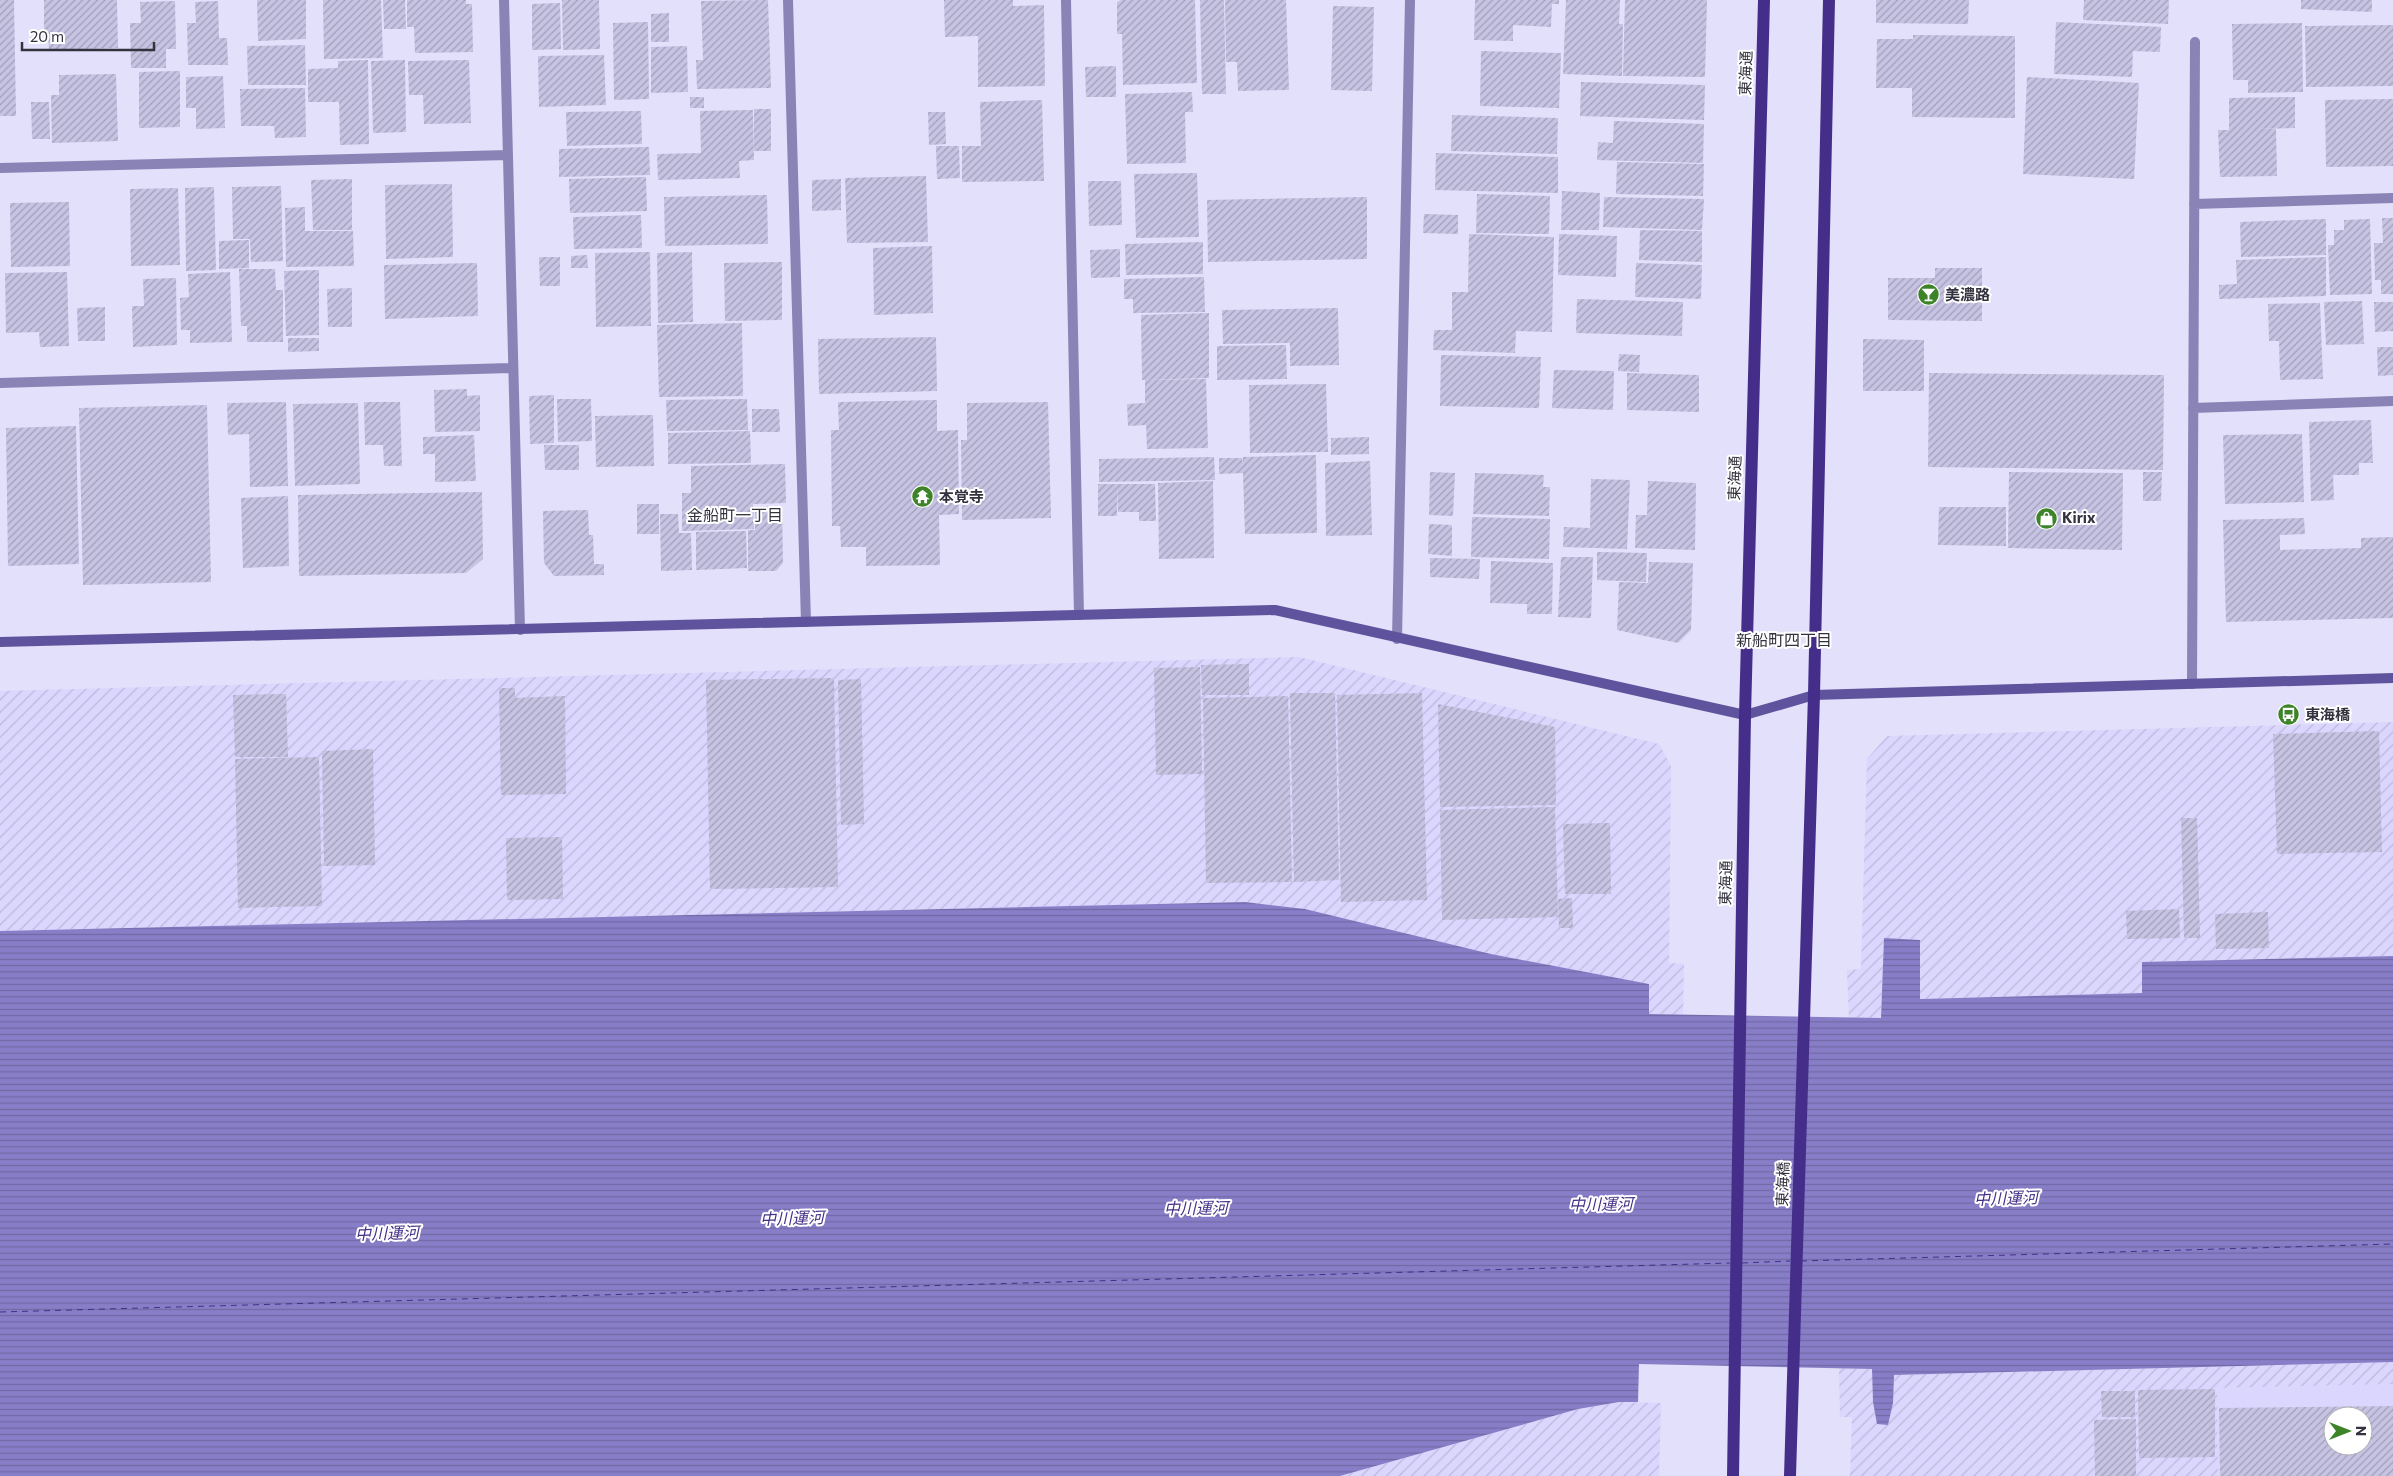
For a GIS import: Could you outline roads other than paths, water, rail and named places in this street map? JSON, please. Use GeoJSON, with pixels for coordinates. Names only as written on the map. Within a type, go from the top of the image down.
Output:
{"type":"FeatureCollection","features":[{"type":"Feature","properties":{"kind":"main road","name":"東海通"},"geometry":{"type":"LineString","coordinates":[[1733,1476],[1745,715],[1764,0]]}},
{"type":"Feature","properties":{"kind":"main road","name":"東海橋"},"geometry":{"type":"LineString","coordinates":[[1790,1476],[1814,694],[1829,0]]}},
{"type":"Feature","properties":{"kind":"street"},"geometry":{"type":"LineString","coordinates":[[504,0],[520,630]]}},
{"type":"Feature","properties":{"kind":"street"},"geometry":{"type":"LineString","coordinates":[[788,0],[806,622]]}},
{"type":"Feature","properties":{"kind":"street"},"geometry":{"type":"LineString","coordinates":[[1066,0],[1079,615]]}},
{"type":"Feature","properties":{"kind":"street"},"geometry":{"type":"LineString","coordinates":[[1397,639],[1410,0]]}},
{"type":"Feature","properties":{"kind":"street"},"geometry":{"type":"LineString","coordinates":[[2192,684],[2196,42]]}},
{"type":"Feature","properties":{"kind":"street"},"geometry":{"type":"LineString","coordinates":[[0,168],[508,155]]}},
{"type":"Feature","properties":{"kind":"street"},"geometry":{"type":"LineString","coordinates":[[2194,204],[2393,198]]}},
{"type":"Feature","properties":{"kind":"street"},"geometry":{"type":"LineString","coordinates":[[0,382],[513,368]]}},
{"type":"Feature","properties":{"kind":"street"},"geometry":{"type":"LineString","coordinates":[[2193,408],[2393,401]]}},
{"type":"Feature","properties":{"kind":"street"},"geometry":{"type":"LineString","coordinates":[[0,642],[1275,610],[1397,639],[1745,715],[1814,694],[2393,678]]}},
{"type":"Feature","properties":{"kind":"water","name":"中川運河"},"geometry":{"type":"Polygon","coordinates":[[[1245,902],[1305,909],[1491,954],[1649,984],[1649,1014],[1881,1018],[1884,938],[1920,940],[1920,999],[2142,993],[2142,962],[2393,956],[2393,1362],[1894,1375],[1893,1403],[1888,1425],[1877,1424],[1873,1402],[1872,1369],[1639,1364],[1638,1402],[1619,1402],[1578,1409],[1340,1476],[0,1476],[0,931],[1245,902]]]}},
{"type":"Feature","properties":{"kind":"place","name":"美濃路"},"geometry":{"type":"Point","coordinates":[1929,295]}},
{"type":"Feature","properties":{"kind":"place","name":"本覚寺"},"geometry":{"type":"Point","coordinates":[923,497]}},
{"type":"Feature","properties":{"kind":"place","name":"Kirix"},"geometry":{"type":"Point","coordinates":[2046,518]}},
{"type":"Feature","properties":{"kind":"place","name":"東海橋"},"geometry":{"type":"Point","coordinates":[2289,715]}},
{"type":"Feature","properties":{"kind":"district","name":"金船町一丁目"},"geometry":{"type":"Point","coordinates":[735,515]}},
{"type":"Feature","properties":{"kind":"district","name":"新船町四丁目"},"geometry":{"type":"Point","coordinates":[1784,640]}}]}
